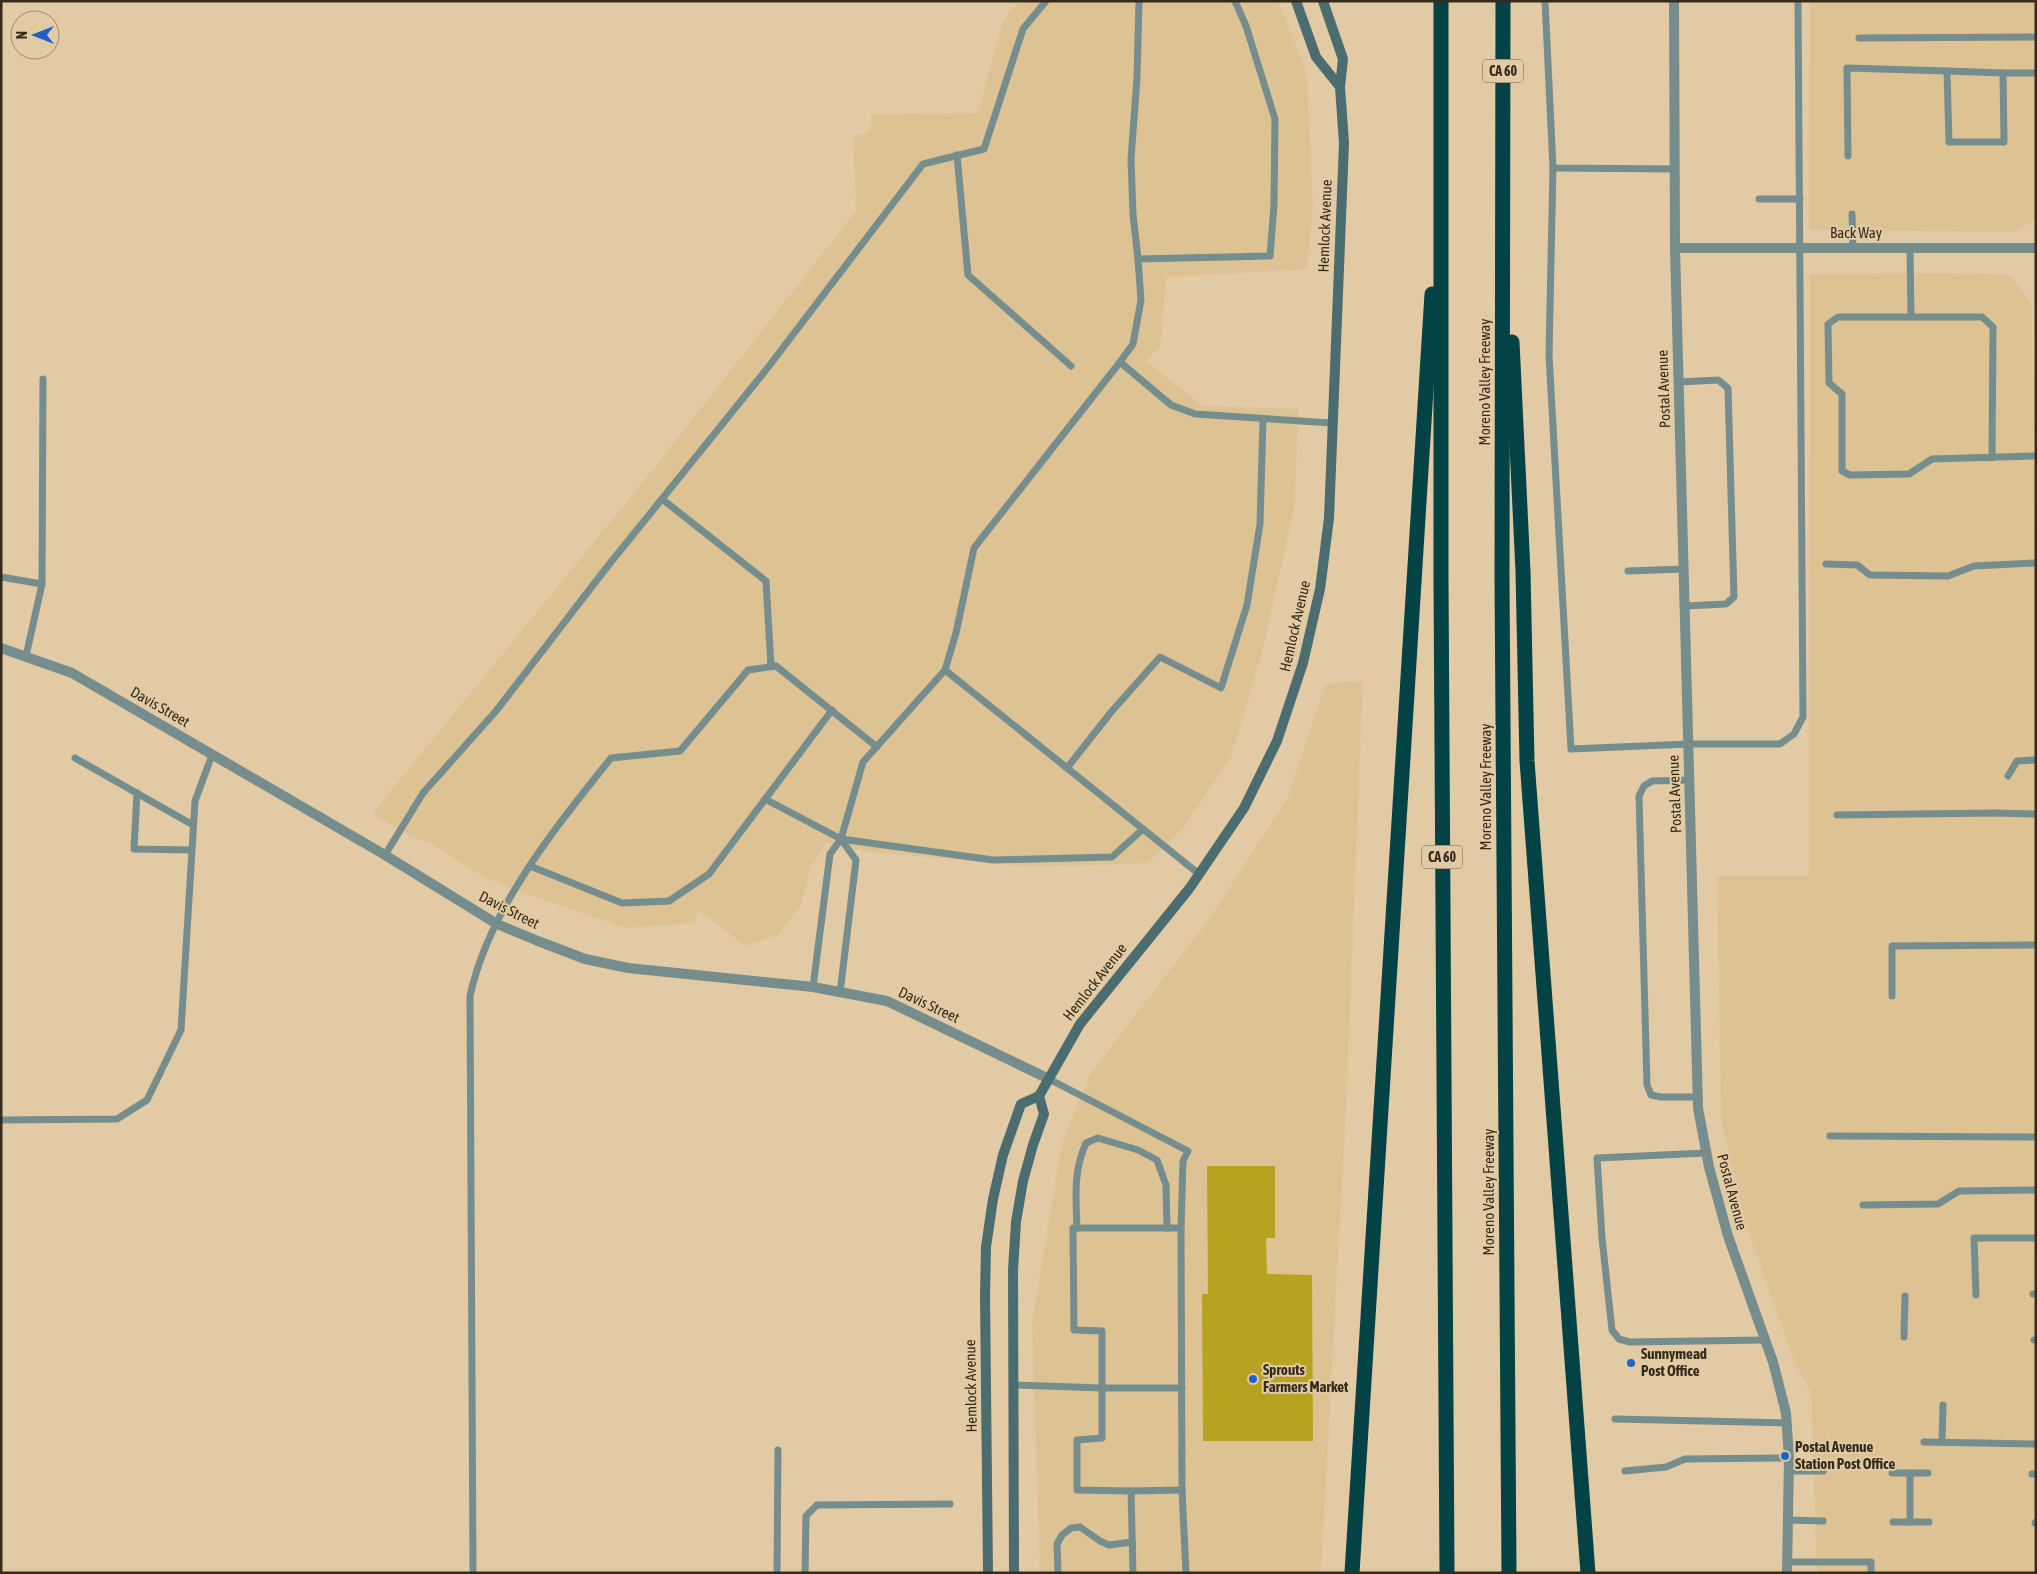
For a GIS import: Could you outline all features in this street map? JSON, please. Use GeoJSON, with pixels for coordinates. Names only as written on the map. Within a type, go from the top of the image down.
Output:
{"type":"FeatureCollection","features":[{"type":"Feature","properties":{"kind":"highway","name":"CA 60"},"geometry":{"type":"LineString","coordinates":[[1441,1],[1441,598],[1447,1573]]}},
{"type":"Feature","properties":{"kind":"highway","name":"Moreno Valley Freeway"},"geometry":{"type":"LineString","coordinates":[[1503,1],[1502,588],[1508,1573]]}},
{"type":"Feature","properties":{"kind":"highway"},"geometry":{"type":"LineString","coordinates":[[1352,1573],[1441,140]]}},
{"type":"Feature","properties":{"kind":"highway"},"geometry":{"type":"LineString","coordinates":[[1503,141],[1523,570],[1527,761],[1588,1573]]}},
{"type":"Feature","properties":{"kind":"street"},"geometry":{"type":"LineString","coordinates":[[1296,1],[1316,57],[1340,87]]}},
{"type":"Feature","properties":{"kind":"street","name":"Hemlock Avenue"},"geometry":{"type":"LineString","coordinates":[[988,1573],[986,1247],[993,1199],[1003,1155],[1021,1104],[1039,1096],[1047,1078],[1080,1024],[1199,874],[1244,808],[1277,740],[1303,663],[1320,589],[1329,518],[1344,142],[1340,87],[1343,58],[1323,1]]}},
{"type":"Feature","properties":{"kind":"street","name":"Postal Avenue"},"geometry":{"type":"LineString","coordinates":[[1674,1],[1675,248],[1698,1108],[1706,1153],[1728,1236],[1773,1362],[1786,1413],[1789,1458],[1787,1573]]}},
{"type":"Feature","properties":{"kind":"street","name":"Back Way"},"geometry":{"type":"LineString","coordinates":[[1675,248],[2036,248]]}},
{"type":"Feature","properties":{"kind":"street","name":"Davis Street"},"geometry":{"type":"LineString","coordinates":[[1,648],[72,673],[385,856],[497,924],[586,959],[628,968],[813,987],[887,1001],[1047,1078]]}},
{"type":"Feature","properties":{"kind":"street"},"geometry":{"type":"LineString","coordinates":[[1014,1573],[1013,1385],[1016,1222],[1023,1180],[1044,1114],[1039,1096]]}},
{"type":"Feature","properties":{"kind":"lane"},"geometry":{"type":"LineString","coordinates":[[385,856],[423,793],[496,711],[766,370],[923,164],[984,149],[1023,29],[1046,1]]}},
{"type":"Feature","properties":{"kind":"lane"},"geometry":{"type":"LineString","coordinates":[[813,987],[830,854],[841,838],[863,762],[945,670],[956,633],[974,548],[1133,344],[1141,300],[1133,214],[1131,160],[1137,78],[1139,1]]}},
{"type":"Feature","properties":{"kind":"lane"},"geometry":{"type":"LineString","coordinates":[[1138,260],[1270,256],[1274,205],[1275,119],[1246,26],[1235,1]]}},
{"type":"Feature","properties":{"kind":"lane"},"geometry":{"type":"LineString","coordinates":[[1545,1],[1553,168],[1548,355],[1571,748],[1688,744],[1780,744],[1794,734],[1803,717],[1798,1]]}},
{"type":"Feature","properties":{"kind":"lane"},"geometry":{"type":"LineString","coordinates":[[1859,38],[2036,37]]}},
{"type":"Feature","properties":{"kind":"lane"},"geometry":{"type":"LineString","coordinates":[[1848,156],[1847,68],[2002,74],[2036,73]]}},
{"type":"Feature","properties":{"kind":"lane"},"geometry":{"type":"LineString","coordinates":[[1947,71],[1949,142],[2004,142],[2002,74]]}},
{"type":"Feature","properties":{"kind":"lane"},"geometry":{"type":"LineString","coordinates":[[957,155],[968,275],[1071,366]]}},
{"type":"Feature","properties":{"kind":"lane"},"geometry":{"type":"LineString","coordinates":[[1553,168],[1675,169]]}},
{"type":"Feature","properties":{"kind":"lane"},"geometry":{"type":"LineString","coordinates":[[1759,199],[1800,199]]}},
{"type":"Feature","properties":{"kind":"lane"},"geometry":{"type":"LineString","coordinates":[[1852,214],[1853,248]]}},
{"type":"Feature","properties":{"kind":"lane"},"geometry":{"type":"LineString","coordinates":[[1910,248],[1911,317]]}},
{"type":"Feature","properties":{"kind":"lane"},"geometry":{"type":"LineString","coordinates":[[1992,458],[1993,326],[1982,317],[1838,317],[1828,324],[1829,383],[1842,394],[1842,471],[1850,475],[1909,474],[1932,459],[1992,458],[2036,456]]}},
{"type":"Feature","properties":{"kind":"lane"},"geometry":{"type":"LineString","coordinates":[[1120,362],[1171,405],[1195,414],[1263,420],[1332,423]]}},
{"type":"Feature","properties":{"kind":"lane"},"geometry":{"type":"LineString","coordinates":[[26,656],[42,584],[43,379]]}},
{"type":"Feature","properties":{"kind":"lane"},"geometry":{"type":"LineString","coordinates":[[1679,382],[1718,380],[1728,388],[1734,577],[1734,597],[1726,604],[1685,606]]}},
{"type":"Feature","properties":{"kind":"lane"},"geometry":{"type":"LineString","coordinates":[[1067,768],[1112,711],[1160,656],[1221,688],[1247,606],[1258,534],[1263,420]]}},
{"type":"Feature","properties":{"kind":"lane"},"geometry":{"type":"LineString","coordinates":[[662,499],[766,581],[771,666]]}},
{"type":"Feature","properties":{"kind":"lane"},"geometry":{"type":"LineString","coordinates":[[1826,564],[1857,565],[1870,574],[1948,576],[1974,566],[2036,563]]}},
{"type":"Feature","properties":{"kind":"lane"},"geometry":{"type":"LineString","coordinates":[[1628,570],[1684,569]]}},
{"type":"Feature","properties":{"kind":"lane"},"geometry":{"type":"LineString","coordinates":[[1,577],[42,584]]}},
{"type":"Feature","properties":{"kind":"lane"},"geometry":{"type":"LineString","coordinates":[[474,1573],[470,996],[482,954],[497,924],[543,845],[611,758],[680,751],[748,670],[776,666],[877,746]]}},
{"type":"Feature","properties":{"kind":"lane"},"geometry":{"type":"LineString","coordinates":[[945,670],[1199,874]]}},
{"type":"Feature","properties":{"kind":"lane"},"geometry":{"type":"LineString","coordinates":[[530,866],[622,903],[669,901],[709,874],[832,710]]}},
{"type":"Feature","properties":{"kind":"lane"},"geometry":{"type":"LineString","coordinates":[[1,1120],[117,1119],[147,1100],[181,1030],[195,801],[212,755]]}},
{"type":"Feature","properties":{"kind":"lane"},"geometry":{"type":"LineString","coordinates":[[75,758],[193,825]]}},
{"type":"Feature","properties":{"kind":"lane"},"geometry":{"type":"LineString","coordinates":[[2008,776],[2017,760],[2036,760]]}},
{"type":"Feature","properties":{"kind":"lane"},"geometry":{"type":"LineString","coordinates":[[1690,780],[1652,781],[1644,786],[1638,796],[1647,1085],[1651,1094],[1661,1096],[1698,1096]]}},
{"type":"Feature","properties":{"kind":"lane"},"geometry":{"type":"LineString","coordinates":[[136,793],[134,850],[191,850]]}},
{"type":"Feature","properties":{"kind":"lane"},"geometry":{"type":"LineString","coordinates":[[765,799],[841,838],[992,860],[1112,857],[1143,829]]}},
{"type":"Feature","properties":{"kind":"lane"},"geometry":{"type":"LineString","coordinates":[[1836,815],[2036,814]]}},
{"type":"Feature","properties":{"kind":"lane"},"geometry":{"type":"LineString","coordinates":[[840,993],[856,860],[841,838]]}},
{"type":"Feature","properties":{"kind":"lane"},"geometry":{"type":"LineString","coordinates":[[1892,996],[1892,946],[2036,945]]}},
{"type":"Feature","properties":{"kind":"lane"},"geometry":{"type":"LineString","coordinates":[[1047,1078],[1188,1151],[1183,1161],[1181,1228],[1182,1490],[1186,1573]]}},
{"type":"Feature","properties":{"kind":"lane"},"geometry":{"type":"LineString","coordinates":[[1830,1136],[2036,1137]]}},
{"type":"Feature","properties":{"kind":"lane"},"geometry":{"type":"LineString","coordinates":[[1078,1228],[1075,1186],[1079,1158],[1086,1143],[1098,1138],[1138,1150],[1157,1160],[1166,1185],[1168,1228]]}},
{"type":"Feature","properties":{"kind":"lane"},"geometry":{"type":"LineString","coordinates":[[1706,1153],[1597,1158],[1602,1238],[1612,1330],[1619,1339],[1630,1342],[1765,1340]]}},
{"type":"Feature","properties":{"kind":"lane"},"geometry":{"type":"LineString","coordinates":[[1863,1205],[1938,1204],[1959,1191],[2036,1190]]}},
{"type":"Feature","properties":{"kind":"lane"},"geometry":{"type":"LineString","coordinates":[[1181,1228],[1073,1228],[1074,1330],[1102,1331],[1102,1438],[1077,1440],[1077,1490],[1182,1490]]}},
{"type":"Feature","properties":{"kind":"lane"},"geometry":{"type":"LineString","coordinates":[[1976,1295],[1974,1238],[2036,1238]]}},
{"type":"Feature","properties":{"kind":"lane"},"geometry":{"type":"LineString","coordinates":[[1904,1337],[1905,1296]]}},
{"type":"Feature","properties":{"kind":"lane"},"geometry":{"type":"LineString","coordinates":[[1013,1385],[1182,1388]]}},
{"type":"Feature","properties":{"kind":"lane"},"geometry":{"type":"LineString","coordinates":[[1942,1442],[1943,1405]]}},
{"type":"Feature","properties":{"kind":"lane"},"geometry":{"type":"LineString","coordinates":[[1615,1419],[1787,1423]]}},
{"type":"Feature","properties":{"kind":"lane"},"geometry":{"type":"LineString","coordinates":[[1924,1442],[2036,1444]]}},
{"type":"Feature","properties":{"kind":"lane"},"geometry":{"type":"LineString","coordinates":[[776,1573],[778,1450]]}},
{"type":"Feature","properties":{"kind":"lane"},"geometry":{"type":"LineString","coordinates":[[1624,1471],[1666,1468],[1685,1460],[1789,1458]]}},
{"type":"Feature","properties":{"kind":"lane"},"geometry":{"type":"LineString","coordinates":[[1789,1471],[1823,1472]]}},
{"type":"Feature","properties":{"kind":"lane"},"geometry":{"type":"LineString","coordinates":[[1892,1473],[1928,1473]]}},
{"type":"Feature","properties":{"kind":"lane"},"geometry":{"type":"LineString","coordinates":[[1910,1473],[1910,1522]]}},
{"type":"Feature","properties":{"kind":"lane"},"geometry":{"type":"LineString","coordinates":[[1131,1491],[1133,1573]]}},
{"type":"Feature","properties":{"kind":"lane"},"geometry":{"type":"LineString","coordinates":[[805,1573],[806,1516],[817,1505],[950,1504]]}},
{"type":"Feature","properties":{"kind":"lane"},"geometry":{"type":"LineString","coordinates":[[1788,1520],[1823,1520]]}},
{"type":"Feature","properties":{"kind":"lane"},"geometry":{"type":"LineString","coordinates":[[1893,1522],[1929,1522]]}},
{"type":"Feature","properties":{"kind":"lane"},"geometry":{"type":"LineString","coordinates":[[1058,1573],[1057,1544],[1062,1535],[1071,1528],[1080,1527],[1109,1545],[1132,1542]]}},
{"type":"Feature","properties":{"kind":"lane"},"geometry":{"type":"LineString","coordinates":[[1787,1562],[1871,1562],[1871,1573]]}},
{"type":"Feature","properties":{"kind":"shaded area"},"geometry":{"type":"Polygon","coordinates":[[[1019,1],[1278,1],[1307,73],[1313,208],[1307,269],[1166,277],[1161,345],[1146,361],[1203,406],[1298,409],[1295,504],[1262,653],[1231,757],[1183,828],[1148,863],[1035,867],[864,851],[826,843],[811,867],[801,904],[778,935],[745,946],[699,910],[694,923],[625,928],[542,899],[485,878],[432,844],[407,834],[372,814],[652,471],[856,211],[853,136],[869,133],[872,115],[978,113],[1003,21],[1019,1]]]}},
{"type":"Feature","properties":{"kind":"shaded area"},"geometry":{"type":"Polygon","coordinates":[[[1810,1],[2036,1],[2036,215],[2032,222],[2015,232],[1809,230],[1810,1]]]}},
{"type":"Feature","properties":{"kind":"shaded area"},"geometry":{"type":"Polygon","coordinates":[[[1938,273],[2011,275],[2032,305],[2036,611],[2034,1573],[1817,1573],[1811,1392],[1795,1364],[1743,1216],[1721,1120],[1717,876],[1809,876],[1810,274],[1938,273]]]}},
{"type":"Feature","properties":{"kind":"shaded area"},"geometry":{"type":"Polygon","coordinates":[[[1363,681],[1346,1108],[1321,1573],[1040,1573],[1032,1323],[1062,1143],[1090,1075],[1214,912],[1287,799],[1326,684],[1363,681]]]}},
{"type":"Feature","properties":{"kind":"building"},"geometry":{"type":"Polygon","coordinates":[[[1207,1166],[1275,1166],[1275,1238],[1266,1238],[1267,1274],[1312,1275],[1313,1441],[1203,1441],[1202,1294],[1208,1294],[1207,1166]]]}},
{"type":"Feature","properties":{"kind":"place","name":"Sunnymead Post Office"},"geometry":{"type":"Point","coordinates":[1631,1363]}},
{"type":"Feature","properties":{"kind":"place","name":"Sprouts Farmers Market"},"geometry":{"type":"Point","coordinates":[1253,1379]}},
{"type":"Feature","properties":{"kind":"place","name":"Postal Avenue Station Post Office"},"geometry":{"type":"Point","coordinates":[1785,1456]}}]}
